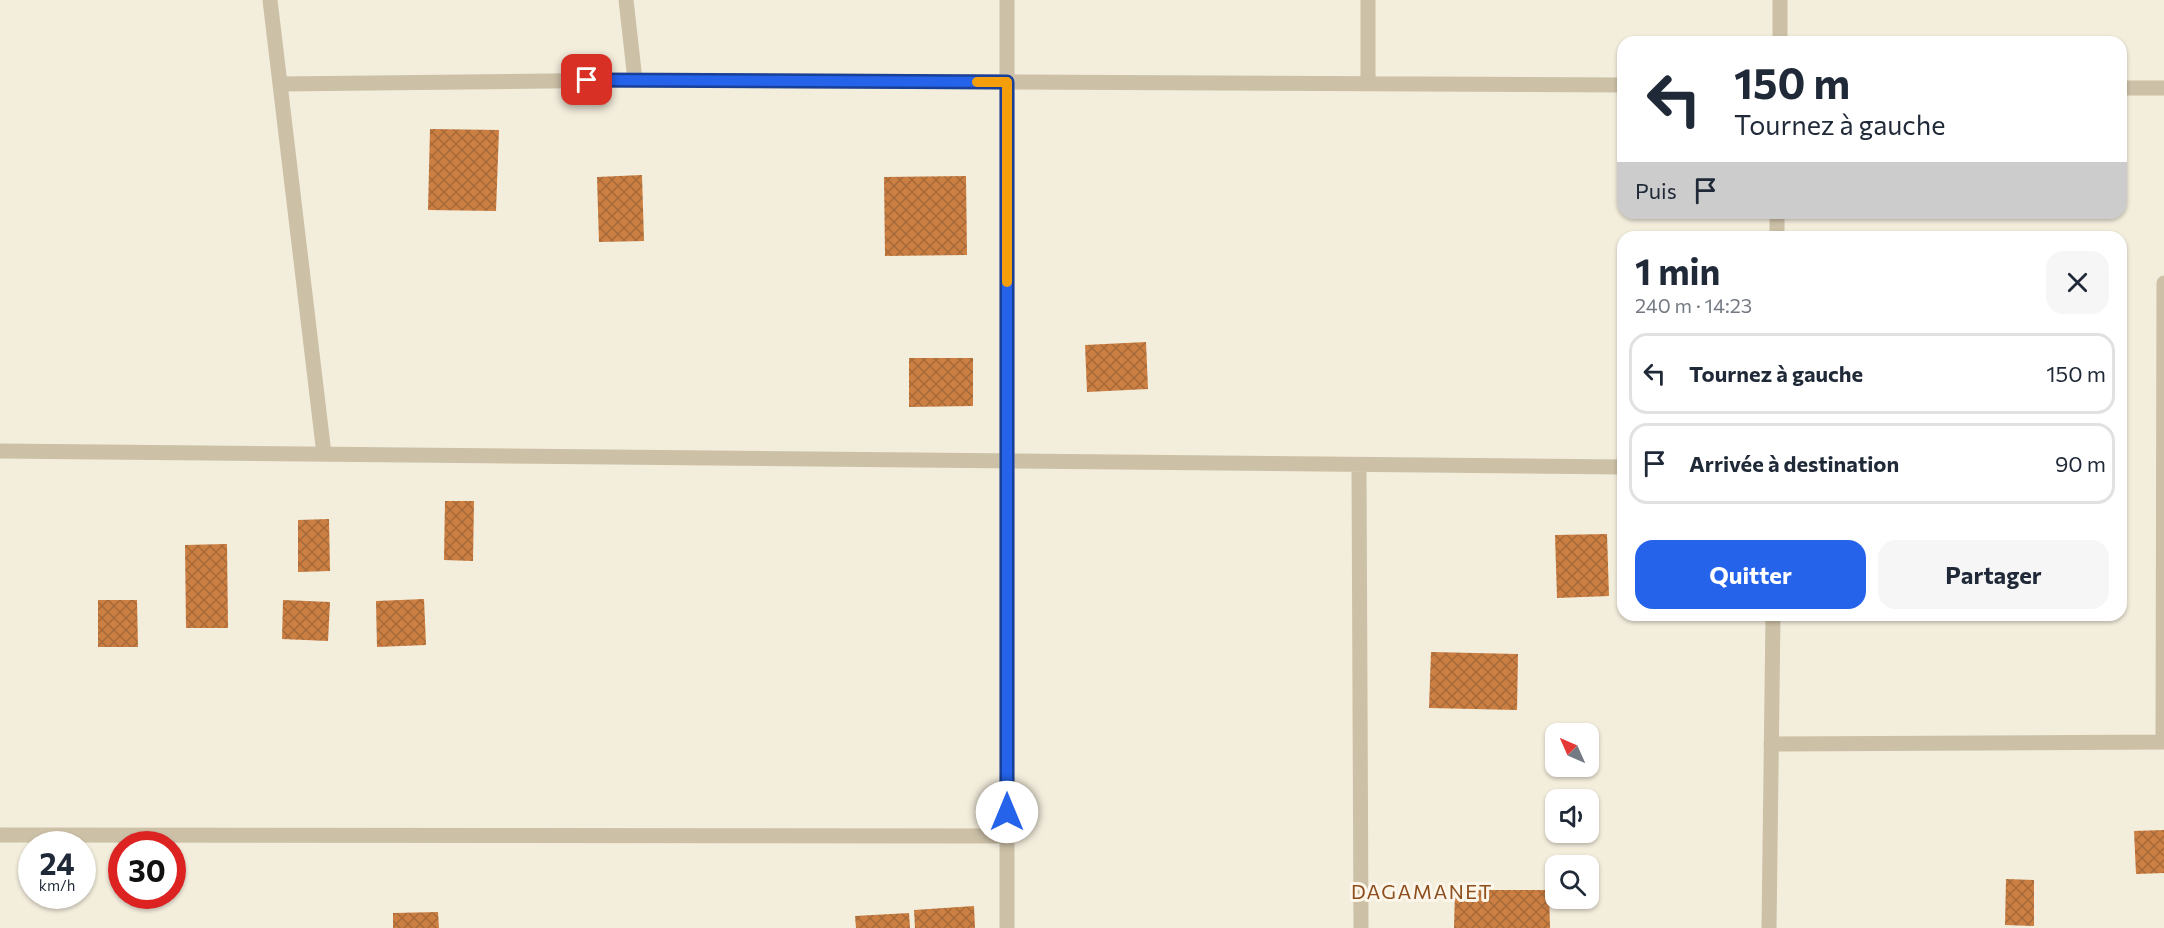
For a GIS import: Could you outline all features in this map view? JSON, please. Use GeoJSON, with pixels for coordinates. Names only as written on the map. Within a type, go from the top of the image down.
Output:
{"type":"FeatureCollection","features":[{"type":"Feature","properties":{"kind":"street"},"geometry":{"type":"LineString","coordinates":[[270,0],[324,454]]}},
{"type":"Feature","properties":{"kind":"street"},"geometry":{"type":"LineString","coordinates":[[626,0],[635,80]]}},
{"type":"Feature","properties":{"kind":"street"},"geometry":{"type":"LineString","coordinates":[[1007,0],[1007,928]]}},
{"type":"Feature","properties":{"kind":"street"},"geometry":{"type":"LineString","coordinates":[[1368,0],[1368,84]]}},
{"type":"Feature","properties":{"kind":"street"},"geometry":{"type":"LineString","coordinates":[[1779,36],[1780,0]]}},
{"type":"Feature","properties":{"kind":"street"},"geometry":{"type":"LineString","coordinates":[[280,84],[635,80],[1617,85]]}},
{"type":"Feature","properties":{"kind":"street"},"geometry":{"type":"LineString","coordinates":[[2127,88],[2164,88]]}},
{"type":"Feature","properties":{"kind":"street"},"geometry":{"type":"LineString","coordinates":[[1771,744],[2164,741],[2164,283]]}},
{"type":"Feature","properties":{"kind":"street"},"geometry":{"type":"LineString","coordinates":[[0,451],[1617,467]]}},
{"type":"Feature","properties":{"kind":"street"},"geometry":{"type":"LineString","coordinates":[[1359,465],[1361,928]]}},
{"type":"Feature","properties":{"kind":"street"},"geometry":{"type":"LineString","coordinates":[[1769,928],[1773,621]]}},
{"type":"Feature","properties":{"kind":"street"},"geometry":{"type":"LineString","coordinates":[[0,835],[1007,836]]}},
{"type":"Feature","properties":{"kind":"building"},"geometry":{"type":"Polygon","coordinates":[[[430,129],[499,130],[496,211],[428,210],[430,129]]]}},
{"type":"Feature","properties":{"kind":"building"},"geometry":{"type":"Polygon","coordinates":[[[642,175],[644,241],[599,242],[597,177],[642,175]]]}},
{"type":"Feature","properties":{"kind":"building"},"geometry":{"type":"Polygon","coordinates":[[[966,176],[967,255],[885,256],[884,177],[966,176]]]}},
{"type":"Feature","properties":{"kind":"building"},"geometry":{"type":"Polygon","coordinates":[[[1146,342],[1148,389],[1087,392],[1085,345],[1146,342]]]}},
{"type":"Feature","properties":{"kind":"building"},"geometry":{"type":"Polygon","coordinates":[[[909,358],[973,358],[973,406],[909,407],[909,358]]]}},
{"type":"Feature","properties":{"kind":"building"},"geometry":{"type":"Polygon","coordinates":[[[445,501],[474,501],[473,561],[444,560],[445,501]]]}},
{"type":"Feature","properties":{"kind":"building"},"geometry":{"type":"Polygon","coordinates":[[[329,519],[330,571],[298,572],[298,520],[329,519]]]}},
{"type":"Feature","properties":{"kind":"building"},"geometry":{"type":"Polygon","coordinates":[[[1607,534],[1609,596],[1557,598],[1555,535],[1607,534]]]}},
{"type":"Feature","properties":{"kind":"building"},"geometry":{"type":"Polygon","coordinates":[[[227,544],[228,628],[186,628],[185,545],[227,544]]]}},
{"type":"Feature","properties":{"kind":"building"},"geometry":{"type":"Polygon","coordinates":[[[424,599],[426,645],[377,647],[376,601],[424,599]]]}},
{"type":"Feature","properties":{"kind":"building"},"geometry":{"type":"Polygon","coordinates":[[[98,600],[137,600],[138,647],[98,647],[98,600]]]}},
{"type":"Feature","properties":{"kind":"building"},"geometry":{"type":"Polygon","coordinates":[[[283,600],[330,602],[328,641],[282,639],[283,600]]]}},
{"type":"Feature","properties":{"kind":"building"},"geometry":{"type":"Polygon","coordinates":[[[1431,652],[1518,654],[1517,710],[1429,708],[1431,652]]]}},
{"type":"Feature","properties":{"kind":"building"},"geometry":{"type":"Polygon","coordinates":[[[2164,830],[2164,873],[2136,874],[2134,831],[2164,830]]]}},
{"type":"Feature","properties":{"kind":"building"},"geometry":{"type":"Polygon","coordinates":[[[2006,879],[2034,880],[2034,926],[2005,925],[2006,879]]]}},
{"type":"Feature","properties":{"kind":"building"},"geometry":{"type":"Polygon","coordinates":[[[1455,890],[1545,890],[1545,909],[1550,909],[1550,928],[1454,928],[1455,890]]]}},
{"type":"Feature","properties":{"kind":"building"},"geometry":{"type":"Polygon","coordinates":[[[974,906],[975,928],[915,928],[914,910],[974,906]]]}},
{"type":"Feature","properties":{"kind":"building"},"geometry":{"type":"Polygon","coordinates":[[[438,912],[439,928],[393,928],[393,913],[438,912]]]}},
{"type":"Feature","properties":{"kind":"building"},"geometry":{"type":"Polygon","coordinates":[[[909,913],[910,928],[856,928],[855,916],[909,913]]]}},
{"type":"Feature","properties":{"kind":"slow traffic"},"geometry":{"type":"LineString","coordinates":[[977,82],[1007,82],[1007,282]]}},
{"type":"Feature","properties":{"kind":"district","name":"DAGAMANET"},"geometry":{"type":"Point","coordinates":[1422,891]}},
{"type":"Feature","properties":{"kind":"route"},"geometry":{"type":"LineString","coordinates":[[587,80],[1007,82],[1007,812]]}}]}
